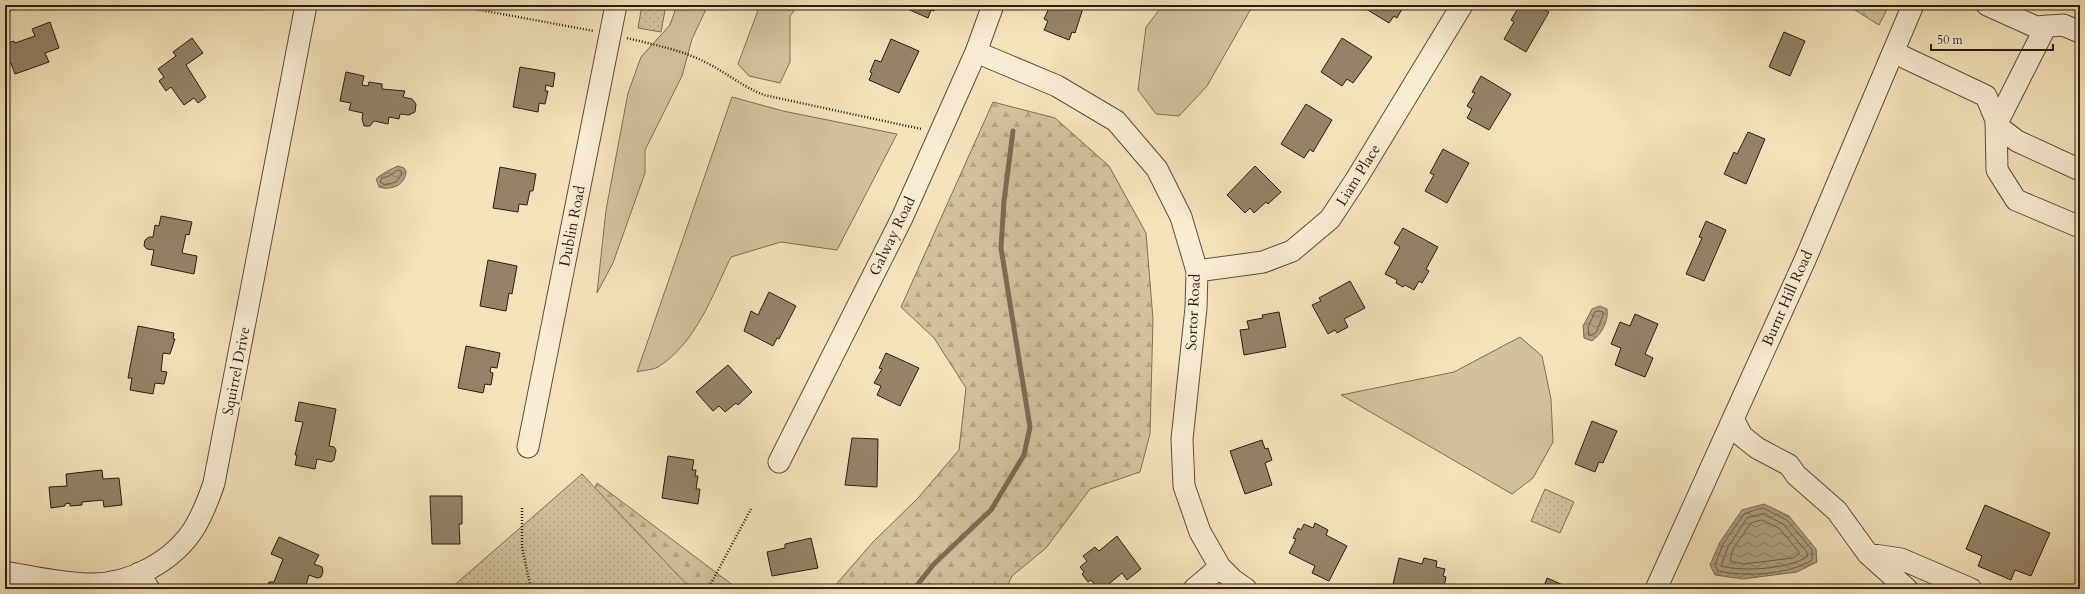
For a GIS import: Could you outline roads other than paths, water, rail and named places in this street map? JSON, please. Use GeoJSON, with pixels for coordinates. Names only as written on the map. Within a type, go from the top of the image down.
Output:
{"type":"FeatureCollection","features":[{"type":"Feature","properties":{"kind":"street","name":"Squirrel Drive"},"geometry":{"type":"LineString","coordinates":[[5,572],[64,582],[93,584],[118,581],[144,581],[190,533],[205,508],[214,483],[306,5]]}},
{"type":"Feature","properties":{"kind":"street","name":"Dublin Road"},"geometry":{"type":"LineString","coordinates":[[528,447],[616,5]]}},
{"type":"Feature","properties":{"kind":"street","name":"Galway Road"},"geometry":{"type":"LineString","coordinates":[[778,462],[902,218],[976,52],[993,5]]}},
{"type":"Feature","properties":{"kind":"street","name":"Liam Place"},"geometry":{"type":"LineString","coordinates":[[1197,271],[1263,262],[1292,251],[1330,219],[1357,178],[1462,5]]}},
{"type":"Feature","properties":{"kind":"street","name":"Burnt Hill Road"},"geometry":{"type":"LineString","coordinates":[[1656,589],[1805,260],[1913,5]]}},
{"type":"Feature","properties":{"kind":"street"},"geometry":{"type":"LineString","coordinates":[[1987,5],[2036,27],[2063,25],[2080,32]]}},
{"type":"Feature","properties":{"kind":"street"},"geometry":{"type":"LineString","coordinates":[[1996,125],[2046,26]]}},
{"type":"Feature","properties":{"kind":"street","name":"Sortor Road"},"geometry":{"type":"LineString","coordinates":[[976,52],[1058,86],[1116,121],[1157,169],[1182,217],[1197,271],[1196,308],[1182,438],[1184,486],[1200,532],[1220,567],[1233,580],[1246,589]]}},
{"type":"Feature","properties":{"kind":"street"},"geometry":{"type":"LineString","coordinates":[[1893,52],[1986,96],[1996,120],[1997,170],[2016,200],[2080,227]]}},
{"type":"Feature","properties":{"kind":"street"},"geometry":{"type":"LineString","coordinates":[[1996,125],[2017,142],[2080,170]]}},
{"type":"Feature","properties":{"kind":"street"},"geometry":{"type":"LineString","coordinates":[[1733,419],[1742,436],[1757,448],[1788,465],[1796,475],[1837,511],[1868,554],[1907,589]]}},
{"type":"Feature","properties":{"kind":"street"},"geometry":{"type":"LineString","coordinates":[[1722,446],[1796,475]]}},
{"type":"Feature","properties":{"kind":"street"},"geometry":{"type":"LineString","coordinates":[[1868,554],[1901,559],[1971,589]]}},
{"type":"Feature","properties":{"kind":"street"},"geometry":{"type":"LineString","coordinates":[[1194,589],[1220,567]]}},
{"type":"Feature","properties":{"kind":"water"},"geometry":{"type":"Polygon","coordinates":[[[398,166],[404,168],[406,171],[401,183],[397,186],[388,188],[379,187],[376,179],[398,166]]]}},
{"type":"Feature","properties":{"kind":"water"},"geometry":{"type":"Polygon","coordinates":[[[1600,306],[1607,309],[1606,323],[1592,341],[1584,338],[1583,326],[1592,309],[1600,306]]]}},
{"type":"Feature","properties":{"kind":"water"},"geometry":{"type":"Polygon","coordinates":[[[1764,504],[1789,516],[1816,549],[1817,562],[1797,572],[1743,579],[1715,575],[1710,565],[1720,542],[1742,510],[1764,504]]]}},
{"type":"Feature","properties":{"kind":"waterway"},"geometry":{"type":"LineString","coordinates":[[914,589],[934,564],[991,510],[1024,455],[1030,427],[1001,248],[1004,201],[1013,131]]}}]}
